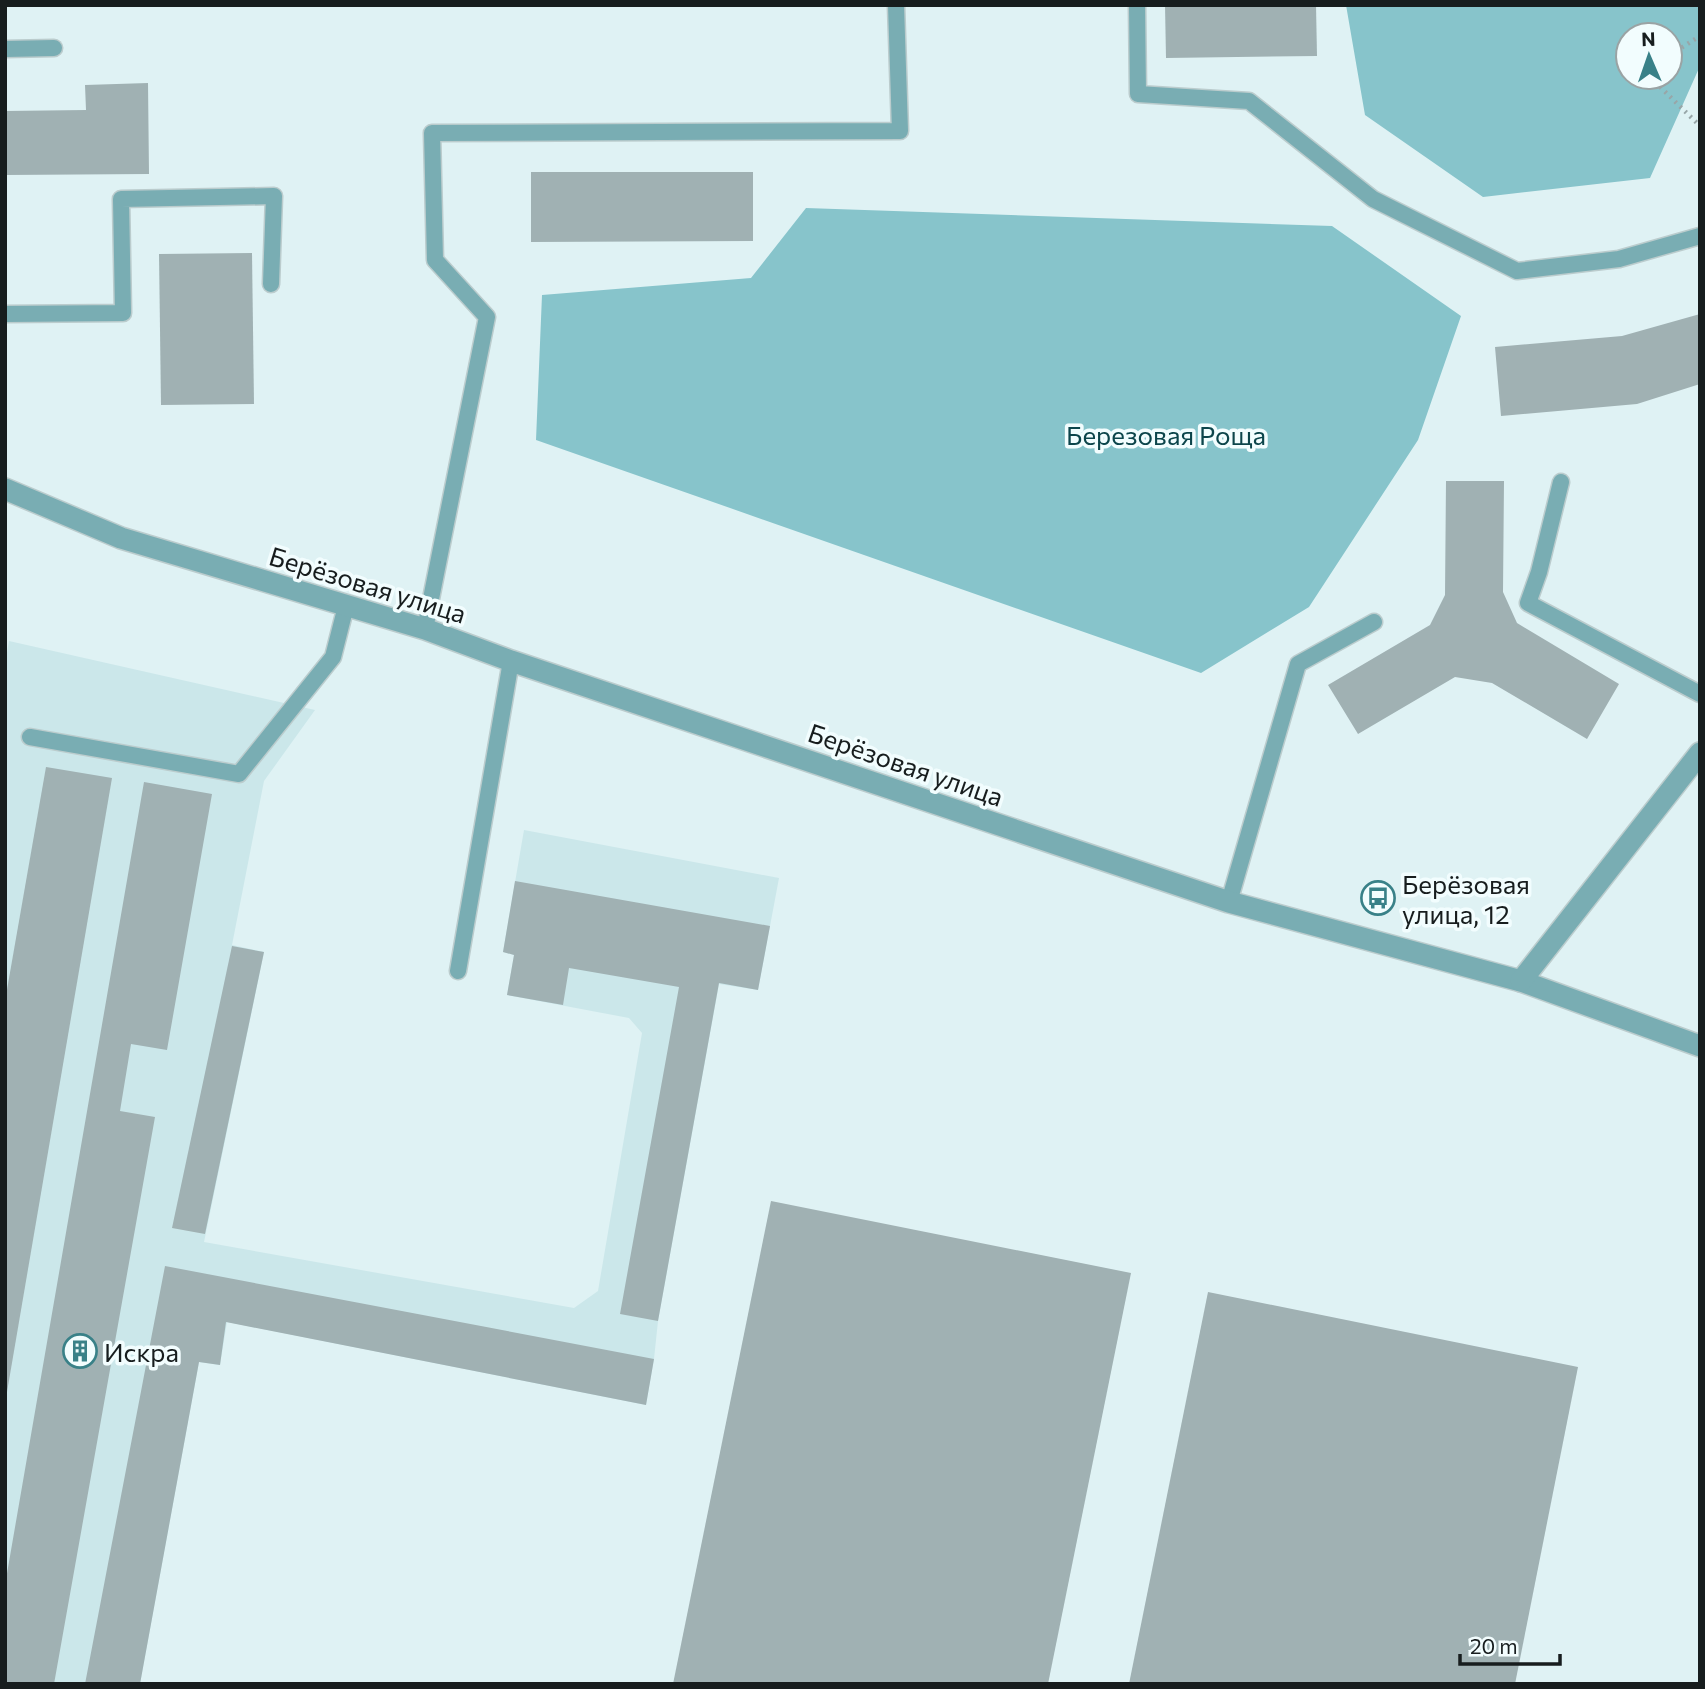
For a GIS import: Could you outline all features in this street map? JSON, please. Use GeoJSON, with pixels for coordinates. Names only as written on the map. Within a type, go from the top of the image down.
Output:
{"type":"FeatureCollection","features":[{"type":"Feature","properties":{"kind":"street","name":"Берёзовая улица"},"geometry":{"type":"LineString","coordinates":[[5,489],[121,537],[425,629],[511,661],[1230,902],[1521,981],[1700,1046]]}},
{"type":"Feature","properties":{"kind":"street"},"geometry":{"type":"LineString","coordinates":[[1521,981],[1700,753]]}},
{"type":"Feature","properties":{"kind":"lane"},"geometry":{"type":"LineString","coordinates":[[425,629],[487,317],[435,260],[432,133],[900,131],[896,5]]}},
{"type":"Feature","properties":{"kind":"lane"},"geometry":{"type":"LineString","coordinates":[[1137,5],[1138,94],[1249,101],[1373,199],[1517,271],[1619,260],[1700,236]]}},
{"type":"Feature","properties":{"kind":"lane"},"geometry":{"type":"LineString","coordinates":[[5,48],[54,48]]}},
{"type":"Feature","properties":{"kind":"lane"},"geometry":{"type":"LineString","coordinates":[[5,314],[123,313],[121,199],[274,196],[271,284]]}},
{"type":"Feature","properties":{"kind":"lane"},"geometry":{"type":"LineString","coordinates":[[1561,482],[1539,572],[1528,603],[1700,694]]}},
{"type":"Feature","properties":{"kind":"lane"},"geometry":{"type":"LineString","coordinates":[[30,737],[239,774],[333,657],[346,606]]}},
{"type":"Feature","properties":{"kind":"lane"},"geometry":{"type":"LineString","coordinates":[[1230,902],[1298,664],[1374,622]]}},
{"type":"Feature","properties":{"kind":"lane"},"geometry":{"type":"LineString","coordinates":[[457,971],[511,661]]}},
{"type":"Feature","properties":{"kind":"path"},"geometry":{"type":"LineString","coordinates":[[1684,46],[1700,36]]}},
{"type":"Feature","properties":{"kind":"path"},"geometry":{"type":"LineString","coordinates":[[1665,91],[1700,125]]}},
{"type":"Feature","properties":{"kind":"shaded area"},"geometry":{"type":"Polygon","coordinates":[[[9,641],[315,710],[264,781],[232,945],[264,952],[204,1242],[574,1308],[598,1291],[642,1033],[629,1018],[507,995],[514,955],[503,952],[524,830],[779,878],[758,990],[719,984],[658,1321],[646,1405],[227,1322],[220,1365],[199,1362],[140,1684],[5,1684],[5,664],[9,641]]]}},
{"type":"Feature","properties":{"kind":"green space"},"geometry":{"type":"Polygon","coordinates":[[[1346,5],[1700,5],[1700,66],[1650,178],[1483,197],[1365,115],[1346,5]]]}},
{"type":"Feature","properties":{"kind":"green space","name":"Березовая Роща"},"geometry":{"type":"Polygon","coordinates":[[[806,208],[1332,226],[1461,316],[1418,440],[1309,607],[1201,673],[536,440],[542,295],[751,278],[806,208]]]}},
{"type":"Feature","properties":{"kind":"building"},"geometry":{"type":"Polygon","coordinates":[[[1165,5],[1316,5],[1317,56],[1166,58],[1165,5]]]}},
{"type":"Feature","properties":{"kind":"building"},"geometry":{"type":"Polygon","coordinates":[[[148,83],[149,174],[5,175],[5,111],[86,110],[85,85],[148,83]]]}},
{"type":"Feature","properties":{"kind":"building"},"geometry":{"type":"Polygon","coordinates":[[[531,172],[753,172],[753,241],[531,242],[531,172]]]}},
{"type":"Feature","properties":{"kind":"building"},"geometry":{"type":"Polygon","coordinates":[[[252,253],[254,404],[161,405],[159,254],[252,253]]]}},
{"type":"Feature","properties":{"kind":"building"},"geometry":{"type":"Polygon","coordinates":[[[1700,314],[1700,384],[1637,404],[1501,416],[1495,347],[1622,336],[1700,314]]]}},
{"type":"Feature","properties":{"kind":"building"},"geometry":{"type":"Polygon","coordinates":[[[1446,481],[1504,481],[1503,592],[1517,623],[1619,684],[1587,739],[1492,683],[1455,677],[1358,734],[1328,685],[1430,625],[1445,595],[1446,481]]]}},
{"type":"Feature","properties":{"kind":"building"},"geometry":{"type":"Polygon","coordinates":[[[46,767],[112,778],[7,1392],[5,1001],[46,767]]]}},
{"type":"Feature","properties":{"kind":"building","name":"Искра"},"geometry":{"type":"Polygon","coordinates":[[[144,782],[212,794],[167,1050],[131,1044],[120,1111],[155,1117],[54,1684],[5,1684],[5,1585],[144,782]]]}},
{"type":"Feature","properties":{"kind":"building"},"geometry":{"type":"Polygon","coordinates":[[[515,881],[770,926],[758,990],[719,983],[658,1321],[620,1314],[679,987],[569,968],[563,1005],[507,995],[514,955],[503,952],[515,881]]]}},
{"type":"Feature","properties":{"kind":"building"},"geometry":{"type":"Polygon","coordinates":[[[232,946],[264,952],[205,1234],[172,1228],[232,946]]]}},
{"type":"Feature","properties":{"kind":"building"},"geometry":{"type":"Polygon","coordinates":[[[771,1201],[1131,1273],[1048,1684],[673,1684],[771,1201]]]}},
{"type":"Feature","properties":{"kind":"building"},"geometry":{"type":"Polygon","coordinates":[[[165,1266],[654,1359],[646,1405],[226,1322],[220,1365],[199,1362],[140,1684],[85,1684],[165,1266]]]}},
{"type":"Feature","properties":{"kind":"building"},"geometry":{"type":"Polygon","coordinates":[[[1208,1292],[1578,1367],[1515,1684],[1129,1684],[1208,1292]]]}},
{"type":"Feature","properties":{"kind":"place","name":"Берёзовая улица, 12"},"geometry":{"type":"Point","coordinates":[1378,898]}},
{"type":"Feature","properties":{"kind":"place","name":"Искра"},"geometry":{"type":"Point","coordinates":[80,1351]}}]}
